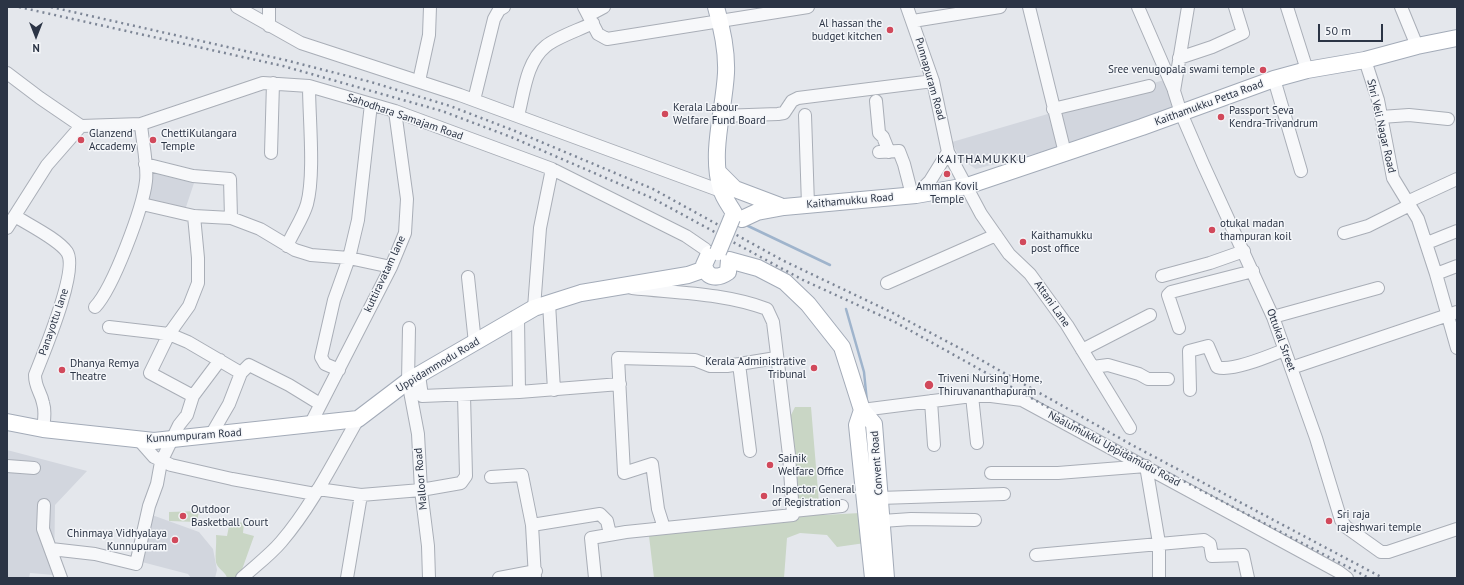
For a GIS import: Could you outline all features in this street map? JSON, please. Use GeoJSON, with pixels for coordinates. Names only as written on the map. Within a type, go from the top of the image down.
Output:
{"type":"FeatureCollection","features":[{"type":"Feature","properties":{"kind":"main road"},"geometry":{"type":"LineString","coordinates":[[718,14],[725,49],[726,74],[720,116],[718,172],[728,190],[738,217]]}},
{"type":"Feature","properties":{"kind":"main road","name":"Kaithamukku Petta Road"},"geometry":{"type":"LineString","coordinates":[[967,186],[1181,113],[1274,79],[1307,70],[1365,60],[1417,46],[1457,38]]}},
{"type":"Feature","properties":{"kind":"main road","name":"Kaithamukku Road"},"geometry":{"type":"LineString","coordinates":[[738,217],[784,207],[914,195],[967,186]]}},
{"type":"Feature","properties":{"kind":"main road"},"geometry":{"type":"LineString","coordinates":[[728,190],[784,207]]}},
{"type":"Feature","properties":{"kind":"main road"},"geometry":{"type":"LineString","coordinates":[[718,262],[738,217],[750,203],[761,200]]}},
{"type":"Feature","properties":{"kind":"main road","name":"Uppidammodu Road"},"geometry":{"type":"LineString","coordinates":[[358,419],[413,378],[518,317],[542,306],[581,293],[688,275],[718,262],[753,274],[785,282]]}},
{"type":"Feature","properties":{"kind":"main road","name":"Convent Road"},"geometry":{"type":"LineString","coordinates":[[785,282],[808,304],[842,348],[866,410],[874,424],[886,578]]}},
{"type":"Feature","properties":{"kind":"main road"},"geometry":{"type":"LineString","coordinates":[[866,410],[857,425],[873,578]]}},
{"type":"Feature","properties":{"kind":"main road","name":"Kunnumpuram Road"},"geometry":{"type":"LineString","coordinates":[[7,422],[43,429],[139,440],[172,440],[358,419]]}},
{"type":"Feature","properties":{"kind":"street"},"geometry":{"type":"LineString","coordinates":[[236,7],[301,43],[419,81],[728,190]]}},
{"type":"Feature","properties":{"kind":"street"},"geometry":{"type":"LineString","coordinates":[[269,7],[269,26]]}},
{"type":"Feature","properties":{"kind":"street"},"geometry":{"type":"LineString","coordinates":[[419,81],[427,45],[430,7]]}},
{"type":"Feature","properties":{"kind":"street"},"geometry":{"type":"LineString","coordinates":[[474,100],[494,19],[499,10],[504,7]]}},
{"type":"Feature","properties":{"kind":"street"},"geometry":{"type":"LineString","coordinates":[[518,116],[529,73],[540,52],[546,45],[588,15],[604,7]]}},
{"type":"Feature","properties":{"kind":"street"},"geometry":{"type":"LineString","coordinates":[[588,15],[600,36],[611,39],[718,14],[808,7]]}},
{"type":"Feature","properties":{"kind":"street","name":"Punnapuram Road"},"geometry":{"type":"LineString","coordinates":[[907,7],[933,81],[948,152],[967,186]]}},
{"type":"Feature","properties":{"kind":"street"},"geometry":{"type":"LineString","coordinates":[[913,21],[1000,7]]}},
{"type":"Feature","properties":{"kind":"street"},"geometry":{"type":"LineString","coordinates":[[1029,7],[1065,153]]}},
{"type":"Feature","properties":{"kind":"street","name":"Ottukal Street"},"geometry":{"type":"LineString","coordinates":[[1138,7],[1174,91],[1181,113],[1273,316],[1316,438],[1341,520],[1346,527],[1381,552],[1388,552],[1457,530]]}},
{"type":"Feature","properties":{"kind":"street"},"geometry":{"type":"LineString","coordinates":[[1174,91],[1188,7]]}},
{"type":"Feature","properties":{"kind":"street"},"geometry":{"type":"LineString","coordinates":[[1179,58],[1212,47],[1243,34],[1235,7]]}},
{"type":"Feature","properties":{"kind":"street"},"geometry":{"type":"LineString","coordinates":[[1287,7],[1307,70]]}},
{"type":"Feature","properties":{"kind":"street"},"geometry":{"type":"LineString","coordinates":[[1401,7],[1417,46]]}},
{"type":"Feature","properties":{"kind":"street","name":"Shri Veli Nagar Road"},"geometry":{"type":"LineString","coordinates":[[1365,60],[1378,100],[1393,178],[1418,219],[1436,274],[1452,314],[1457,346]]}},
{"type":"Feature","properties":{"kind":"street"},"geometry":{"type":"LineString","coordinates":[[7,73],[81,126],[48,165],[7,228]]}},
{"type":"Feature","properties":{"kind":"street"},"geometry":{"type":"LineString","coordinates":[[1274,79],[1301,171]]}},
{"type":"Feature","properties":{"kind":"street"},"geometry":{"type":"LineString","coordinates":[[720,116],[778,114],[784,113],[792,102],[798,98],[933,81]]}},
{"type":"Feature","properties":{"kind":"street","name":"Sahodhara Samajam Road"},"geometry":{"type":"LineString","coordinates":[[81,126],[141,124],[263,83],[309,86],[395,111],[552,169],[686,236],[705,249],[718,262]]}},
{"type":"Feature","properties":{"kind":"street"},"geometry":{"type":"LineString","coordinates":[[271,153],[273,83]]}},
{"type":"Feature","properties":{"kind":"street"},"geometry":{"type":"LineString","coordinates":[[287,246],[309,197],[309,86]]}},
{"type":"Feature","properties":{"kind":"street"},"geometry":{"type":"LineString","coordinates":[[1053,109],[1149,86]]}},
{"type":"Feature","properties":{"kind":"street"},"geometry":{"type":"LineString","coordinates":[[876,101],[879,133],[883,137],[884,152],[899,151],[914,195],[930,180],[948,152]]}},
{"type":"Feature","properties":{"kind":"street"},"geometry":{"type":"LineString","coordinates":[[339,370],[325,364],[321,357],[334,300],[348,258],[358,220],[371,104]]}},
{"type":"Feature","properties":{"kind":"street","name":"kuttiravatam lane"},"geometry":{"type":"LineString","coordinates":[[310,425],[403,242],[407,216],[407,199],[395,111]]}},
{"type":"Feature","properties":{"kind":"street"},"geometry":{"type":"LineString","coordinates":[[805,115],[808,205]]}},
{"type":"Feature","properties":{"kind":"street"},"geometry":{"type":"LineString","coordinates":[[1381,117],[1409,115],[1448,120]]}},
{"type":"Feature","properties":{"kind":"street"},"geometry":{"type":"LineString","coordinates":[[95,307],[106,290],[142,204],[147,180],[141,124]]}},
{"type":"Feature","properties":{"kind":"street"},"geometry":{"type":"LineString","coordinates":[[145,164],[193,176],[230,179],[231,218]]}},
{"type":"Feature","properties":{"kind":"street"},"geometry":{"type":"LineString","coordinates":[[552,169],[540,228],[535,278],[542,306],[554,390]]}},
{"type":"Feature","properties":{"kind":"street"},"geometry":{"type":"LineString","coordinates":[[1344,233],[1368,226],[1457,179]]}},
{"type":"Feature","properties":{"kind":"street","name":"Attani Lane"},"geometry":{"type":"LineString","coordinates":[[967,186],[981,214],[1009,254],[1030,274],[1067,325],[1130,428]]}},
{"type":"Feature","properties":{"kind":"street"},"geometry":{"type":"LineString","coordinates":[[142,204],[194,216],[231,218],[260,229],[287,246],[311,255],[348,258],[391,266]]}},
{"type":"Feature","properties":{"kind":"street","name":"Panayottu lane"},"geometry":{"type":"LineString","coordinates":[[14,216],[59,244],[68,253],[70,263],[67,285],[35,375],[36,388],[43,402],[45,412],[43,429]]}},
{"type":"Feature","properties":{"kind":"street"},"geometry":{"type":"LineString","coordinates":[[193,396],[150,373],[169,334],[189,306],[198,283],[198,258],[194,216]]}},
{"type":"Feature","properties":{"kind":"street"},"geometry":{"type":"LineString","coordinates":[[1426,243],[1457,231]]}},
{"type":"Feature","properties":{"kind":"street"},"geometry":{"type":"LineString","coordinates":[[887,282],[996,235]]}},
{"type":"Feature","properties":{"kind":"street"},"geometry":{"type":"LineString","coordinates":[[1162,276],[1210,263],[1244,251]]}},
{"type":"Feature","properties":{"kind":"street"},"geometry":{"type":"LineString","coordinates":[[1436,274],[1457,266]]}},
{"type":"Feature","properties":{"kind":"street"},"geometry":{"type":"LineString","coordinates":[[1179,328],[1168,295],[1171,292],[1253,271]]}},
{"type":"Feature","properties":{"kind":"street"},"geometry":{"type":"LineString","coordinates":[[468,277],[475,343]]}},
{"type":"Feature","properties":{"kind":"street"},"geometry":{"type":"LineString","coordinates":[[595,578],[592,538],[610,534],[793,515],[789,455],[776,358],[773,322],[767,309],[740,300],[718,296],[616,286]]}},
{"type":"Feature","properties":{"kind":"street"},"geometry":{"type":"LineString","coordinates":[[1273,316],[1378,288]]}},
{"type":"Feature","properties":{"kind":"street"},"geometry":{"type":"LineString","coordinates":[[1291,368],[1452,314]]}},
{"type":"Feature","properties":{"kind":"street"},"geometry":{"type":"LineString","coordinates":[[1082,350],[1150,315]]}},
{"type":"Feature","properties":{"kind":"street"},"geometry":{"type":"LineString","coordinates":[[518,317],[519,392]]}},
{"type":"Feature","properties":{"kind":"street"},"geometry":{"type":"LineString","coordinates":[[109,327],[169,334],[188,342],[241,373]]}},
{"type":"Feature","properties":{"kind":"street"},"geometry":{"type":"LineString","coordinates":[[409,328],[413,378],[422,396],[554,390],[620,384]]}},
{"type":"Feature","properties":{"kind":"street"},"geometry":{"type":"LineString","coordinates":[[1190,390],[1189,350],[1208,346],[1217,367],[1221,368],[1240,365],[1284,350]]}},
{"type":"Feature","properties":{"kind":"street"},"geometry":{"type":"LineString","coordinates":[[664,528],[658,508],[652,464],[624,472],[618,358],[695,360],[716,366],[776,358]]}},
{"type":"Feature","properties":{"kind":"street"},"geometry":{"type":"LineString","coordinates":[[51,549],[95,554],[136,564],[149,506],[157,484],[161,462],[187,415],[193,396],[220,360]]}},
{"type":"Feature","properties":{"kind":"street"},"geometry":{"type":"LineString","coordinates":[[740,364],[750,451]]}},
{"type":"Feature","properties":{"kind":"street"},"geometry":{"type":"LineString","coordinates":[[1093,367],[1108,365],[1139,374],[1148,379],[1168,379]]}},
{"type":"Feature","properties":{"kind":"street"},"geometry":{"type":"LineString","coordinates":[[211,435],[229,404],[241,373],[246,366],[252,366],[320,404]]}},
{"type":"Feature","properties":{"kind":"street","name":"Malloor Road"},"geometry":{"type":"LineString","coordinates":[[413,378],[421,490],[428,546],[429,578]]}},
{"type":"Feature","properties":{"kind":"street"},"geometry":{"type":"LineString","coordinates":[[139,440],[154,457],[161,462],[232,480],[316,492],[361,495],[421,490],[461,483],[466,476],[464,395]]}},
{"type":"Feature","properties":{"kind":"street"},"geometry":{"type":"LineString","coordinates":[[972,396],[976,443]]}},
{"type":"Feature","properties":{"kind":"street","name":"Naalumukku Uppidamudu Road"},"geometry":{"type":"LineString","coordinates":[[866,410],[894,405],[972,396],[991,396],[1022,400],[1340,572],[1347,578]]}},
{"type":"Feature","properties":{"kind":"street"},"geometry":{"type":"LineString","coordinates":[[931,401],[934,445]]}},
{"type":"Feature","properties":{"kind":"street","name":"Uppidammodu Road"},"geometry":{"type":"LineString","coordinates":[[242,578],[280,543],[316,492],[358,419]]}},
{"type":"Feature","properties":{"kind":"street"},"geometry":{"type":"LineString","coordinates":[[7,466],[34,468]]}},
{"type":"Feature","properties":{"kind":"street"},"geometry":{"type":"LineString","coordinates":[[991,473],[1058,473],[1146,466],[1158,543],[1159,578]]}},
{"type":"Feature","properties":{"kind":"street"},"geometry":{"type":"LineString","coordinates":[[491,477],[522,475],[532,525],[535,574],[499,578]]}},
{"type":"Feature","properties":{"kind":"street"},"geometry":{"type":"LineString","coordinates":[[879,498],[1004,494]]}},
{"type":"Feature","properties":{"kind":"street"},"geometry":{"type":"LineString","coordinates":[[347,578],[361,495]]}},
{"type":"Feature","properties":{"kind":"street"},"geometry":{"type":"LineString","coordinates":[[44,504],[43,529],[61,578]]}},
{"type":"Feature","properties":{"kind":"street"},"geometry":{"type":"LineString","coordinates":[[793,511],[842,506]]}},
{"type":"Feature","properties":{"kind":"street"},"geometry":{"type":"LineString","coordinates":[[532,525],[600,514],[607,521],[610,534]]}},
{"type":"Feature","properties":{"kind":"street"},"geometry":{"type":"LineString","coordinates":[[882,521],[975,520]]}},
{"type":"Feature","properties":{"kind":"street"},"geometry":{"type":"LineString","coordinates":[[1036,555],[1204,540],[1210,544],[1212,556],[1243,555],[1248,578]]}},
{"type":"Feature","properties":{"kind":"shaded area"},"geometry":{"type":"Polygon","coordinates":[[[1164,80],[1174,109],[1060,147],[976,169],[960,159],[952,142],[1164,80]]]}},
{"type":"Feature","properties":{"kind":"shaded area"},"geometry":{"type":"Polygon","coordinates":[[[150,171],[195,180],[185,210],[144,202],[150,171]]]}},
{"type":"Feature","properties":{"kind":"shaded area"},"geometry":{"type":"Polygon","coordinates":[[[7,450],[87,471],[55,505],[54,575],[30,573],[29,578],[7,578],[7,450]]]}},
{"type":"Feature","properties":{"kind":"shaded area","name":"Chinmaya Vidhyalaya Kunnupuram"},"geometry":{"type":"Polygon","coordinates":[[[152,515],[199,532],[213,549],[217,570],[215,578],[191,578],[188,574],[138,561],[152,515]]]}},
{"type":"Feature","properties":{"kind":"green space"},"geometry":{"type":"Polygon","coordinates":[[[795,407],[811,407],[819,503],[823,515],[860,513],[865,543],[837,547],[827,535],[800,533],[787,538],[784,578],[654,578],[649,536],[791,521],[799,518],[789,419],[795,407]]]}},
{"type":"Feature","properties":{"kind":"green space","name":"Outdoor Basketball Court"},"geometry":{"type":"Polygon","coordinates":[[[199,511],[197,522],[169,521],[169,512],[199,511]]]}},
{"type":"Feature","properties":{"kind":"green space"},"geometry":{"type":"Polygon","coordinates":[[[230,521],[244,523],[243,533],[254,536],[239,578],[227,578],[216,563],[216,535],[227,536],[230,521]]]}},
{"type":"Feature","properties":{"kind":"waterway"},"geometry":{"type":"LineString","coordinates":[[746,225],[830,265]]}},
{"type":"Feature","properties":{"kind":"waterway"},"geometry":{"type":"LineString","coordinates":[[846,309],[864,372],[867,402]]}},
{"type":"Feature","properties":{"kind":"railway"},"geometry":{"type":"LineString","coordinates":[[19,7],[283,66],[442,111],[511,137],[652,198],[803,280],[895,322],[1126,451],[1369,578]]}},
{"type":"Feature","properties":{"kind":"railway"},"geometry":{"type":"LineString","coordinates":[[51,7],[285,60],[371,82],[450,106],[515,131],[653,189],[782,260],[893,313],[965,351],[1132,445],[1383,578]]}},
{"type":"Feature","properties":{"kind":"place","name":"Al hassan the budget kitchen"},"geometry":{"type":"Point","coordinates":[890,30]}},
{"type":"Feature","properties":{"kind":"place","name":"Sree venugopala swami temple"},"geometry":{"type":"Point","coordinates":[1263,70]}},
{"type":"Feature","properties":{"kind":"place","name":"Kerala Labour Welfare Fund Board"},"geometry":{"type":"Point","coordinates":[665,114]}},
{"type":"Feature","properties":{"kind":"place","name":"Passport Seva Kendra-Trivandrum"},"geometry":{"type":"Point","coordinates":[1221,117]}},
{"type":"Feature","properties":{"kind":"place","name":"Glanzend Accademy"},"geometry":{"type":"Point","coordinates":[81,140]}},
{"type":"Feature","properties":{"kind":"place","name":"ChettiKulangara Temple"},"geometry":{"type":"Point","coordinates":[153,140]}},
{"type":"Feature","properties":{"kind":"place","name":"Amman Kovil Temple"},"geometry":{"type":"Point","coordinates":[947,174]}},
{"type":"Feature","properties":{"kind":"place","name":"otukal madan thampuran koil"},"geometry":{"type":"Point","coordinates":[1212,230]}},
{"type":"Feature","properties":{"kind":"place","name":"Kaithamukku post office"},"geometry":{"type":"Point","coordinates":[1023,242]}},
{"type":"Feature","properties":{"kind":"place","name":"Kerala Administrative Tribunal"},"geometry":{"type":"Point","coordinates":[814,368]}},
{"type":"Feature","properties":{"kind":"place","name":"Dhanya Remya Theatre"},"geometry":{"type":"Point","coordinates":[62,370]}},
{"type":"Feature","properties":{"kind":"place","name":"Triveni Nursing Home, Thiruvananthapuram"},"geometry":{"type":"Point","coordinates":[929,385]}},
{"type":"Feature","properties":{"kind":"place","name":"Sainik Welfare Office"},"geometry":{"type":"Point","coordinates":[770,465]}},
{"type":"Feature","properties":{"kind":"place","name":"Inspector General of Registration"},"geometry":{"type":"Point","coordinates":[764,496]}},
{"type":"Feature","properties":{"kind":"place","name":"Outdoor Basketball Court"},"geometry":{"type":"Point","coordinates":[183,516]}},
{"type":"Feature","properties":{"kind":"place","name":"Sri raja rajeshwari temple"},"geometry":{"type":"Point","coordinates":[1329,521]}},
{"type":"Feature","properties":{"kind":"place","name":"Chinmaya Vidhyalaya Kunnupuram"},"geometry":{"type":"Point","coordinates":[175,540]}},
{"type":"Feature","properties":{"kind":"district","name":"KAITHAMUKKU"},"geometry":{"type":"Point","coordinates":[982,160]}}]}
